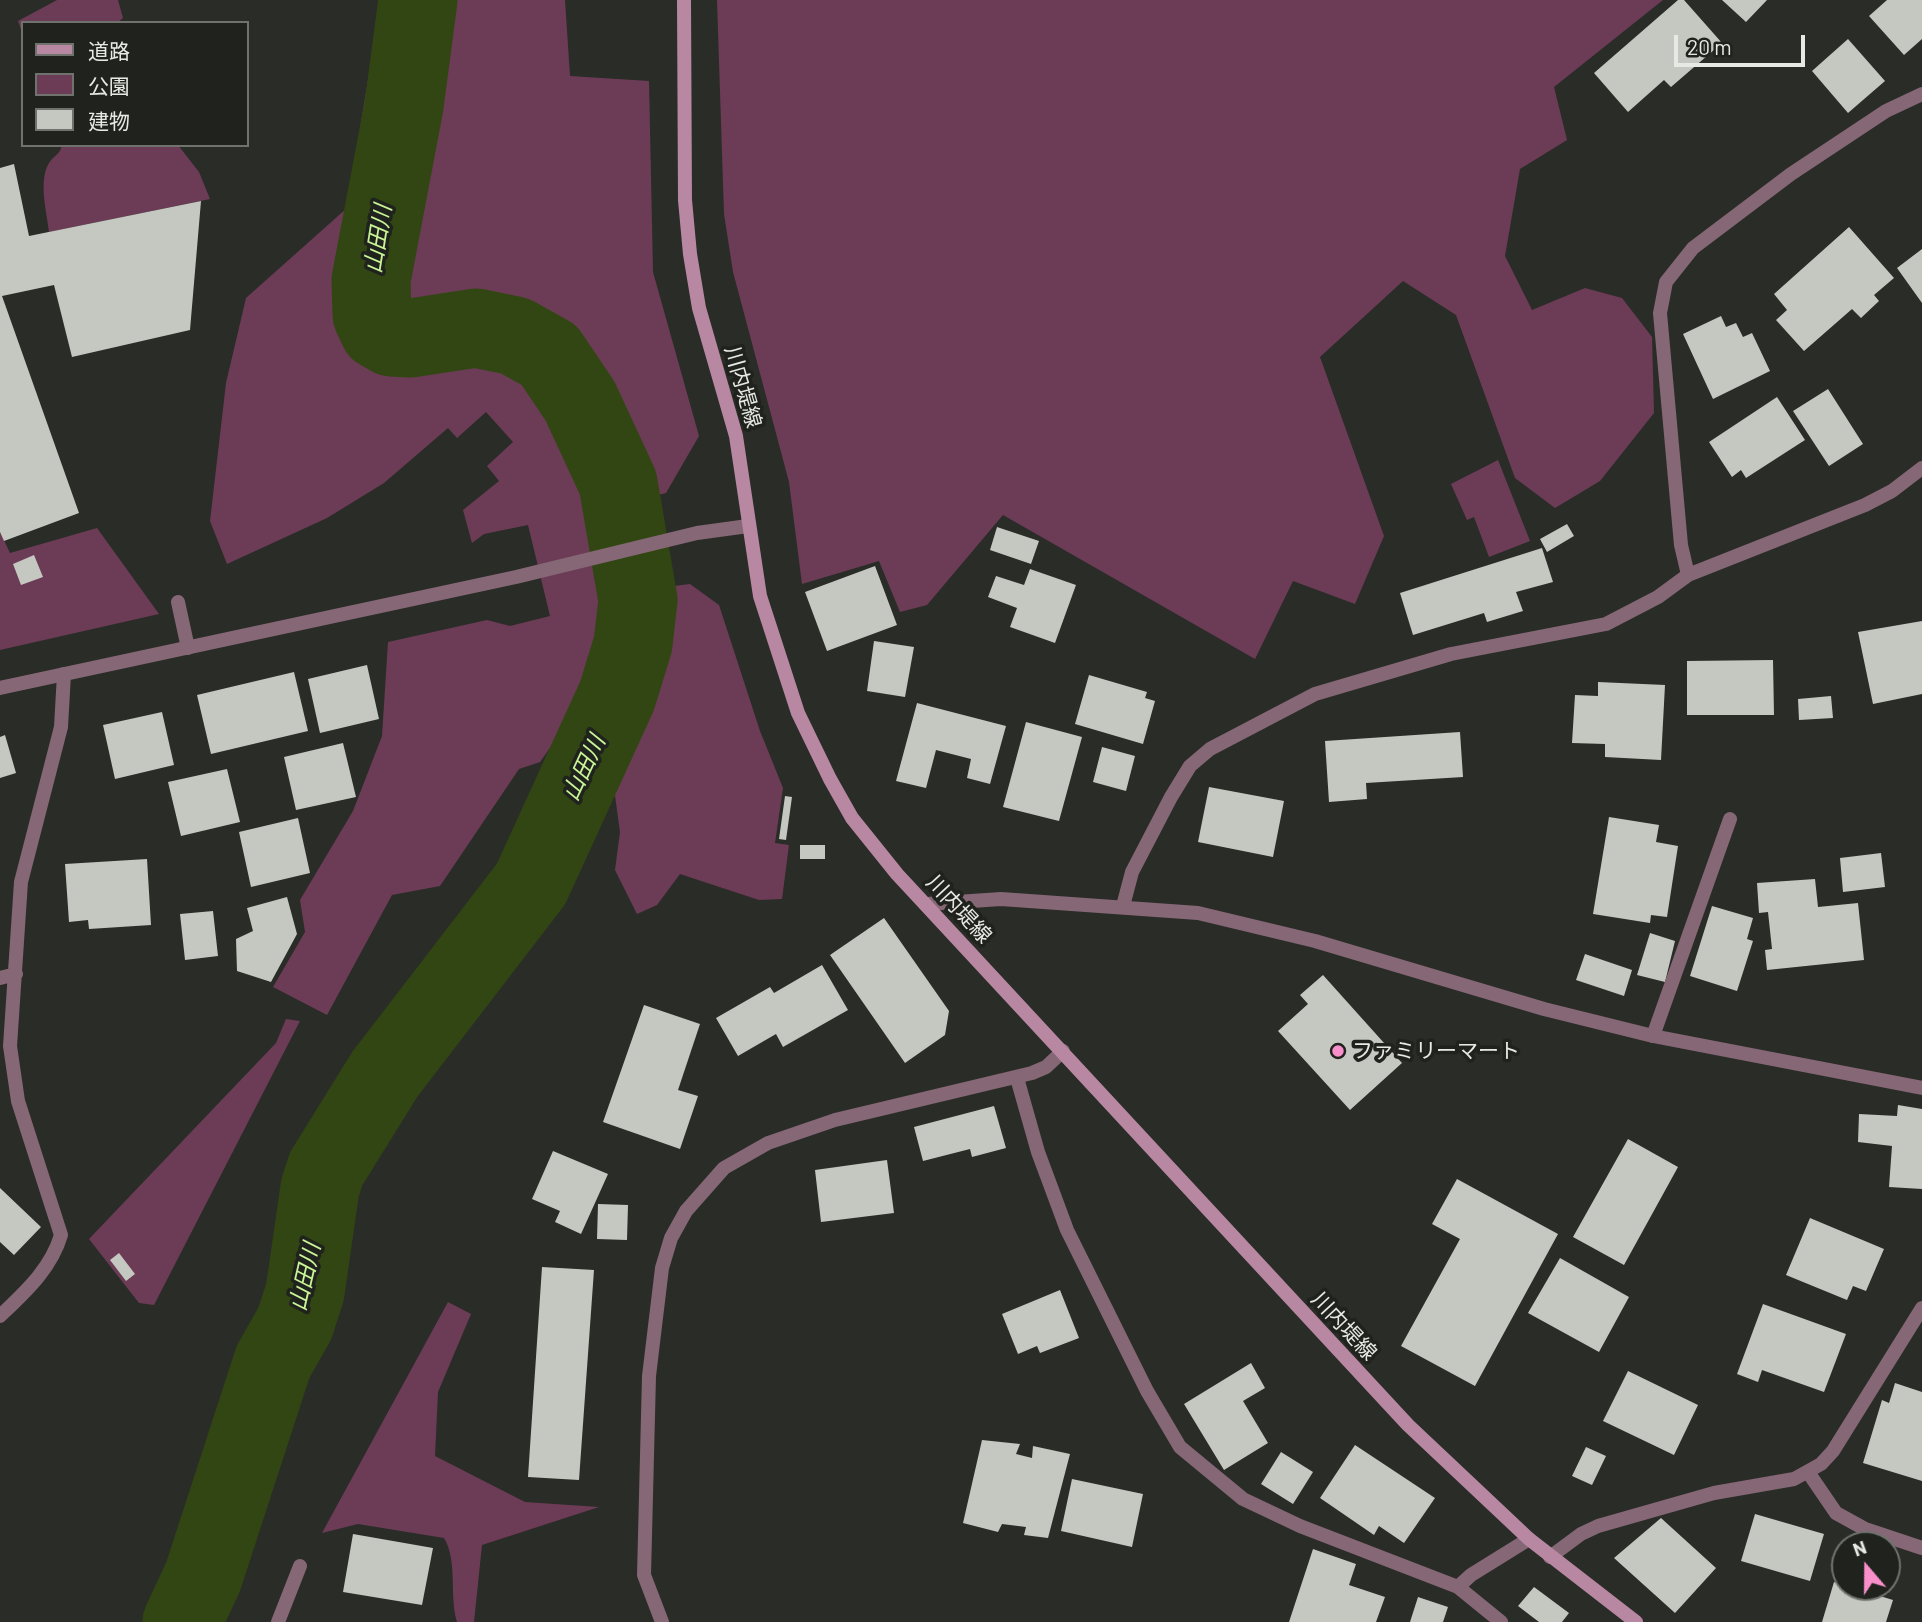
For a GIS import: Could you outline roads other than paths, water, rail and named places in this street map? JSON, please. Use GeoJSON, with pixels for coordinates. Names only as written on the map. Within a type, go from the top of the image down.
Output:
{"type":"FeatureCollection","features":[{"type":"Feature","properties":{"kind":"main road","name":"川内堤線"},"geometry":{"type":"LineString","coordinates":[[684,0],[685,186],[690,254],[699,308],[736,436],[760,596],[798,713],[852,818],[897,874],[1352,1366],[1473,1489],[1550,1557],[1636,1622]]}},
{"type":"Feature","properties":{"kind":"street"},"geometry":{"type":"LineString","coordinates":[[1688,575],[1681,545],[1660,313],[1666,282],[1693,248],[1739,211],[1886,111],[1922,94]]}},
{"type":"Feature","properties":{"kind":"street"},"geometry":{"type":"LineString","coordinates":[[1123,906],[1132,872],[1171,797],[1190,766],[1210,749],[1315,694],[1451,654],[1606,624],[1658,597],[1688,575],[1865,505],[1892,491],[1922,468]]}},
{"type":"Feature","properties":{"kind":"street"},"geometry":{"type":"LineString","coordinates":[[0,688],[516,577],[678,538],[748,526]]}},
{"type":"Feature","properties":{"kind":"street"},"geometry":{"type":"LineString","coordinates":[[178,602],[188,648]]}},
{"type":"Feature","properties":{"kind":"street"},"geometry":{"type":"LineString","coordinates":[[0,1316],[42,1273],[56,1252],[61,1235],[13,1078],[10,1046],[21,882],[61,727],[64,674]]}},
{"type":"Feature","properties":{"kind":"street"},"geometry":{"type":"LineString","coordinates":[[1653,1036],[1730,819]]}},
{"type":"Feature","properties":{"kind":"street"},"geometry":{"type":"LineString","coordinates":[[926,904],[1002,899],[1123,906],[1198,914],[1254,925],[1544,1009],[1653,1036],[1922,1088]]}},
{"type":"Feature","properties":{"kind":"street"},"geometry":{"type":"LineString","coordinates":[[0,978],[16,974]]}},
{"type":"Feature","properties":{"kind":"street"},"geometry":{"type":"LineString","coordinates":[[662,1622],[644,1575],[649,1376],[662,1268],[671,1238],[686,1211],[724,1168],[768,1143],[835,1120],[1017,1078],[1046,1067],[1063,1051]]}},
{"type":"Feature","properties":{"kind":"street"},"geometry":{"type":"LineString","coordinates":[[1017,1078],[1038,1152],[1067,1230],[1147,1391],[1180,1447],[1243,1499],[1300,1527],[1458,1587],[1500,1622]]}},
{"type":"Feature","properties":{"kind":"street"},"geometry":{"type":"LineString","coordinates":[[1550,1557],[1581,1534],[1598,1526],[1714,1493],[1794,1479],[1808,1472],[1833,1451],[1922,1308]]}},
{"type":"Feature","properties":{"kind":"street"},"geometry":{"type":"LineString","coordinates":[[1808,1472],[1836,1513],[1865,1529],[1922,1548]]}},
{"type":"Feature","properties":{"kind":"street"},"geometry":{"type":"LineString","coordinates":[[1458,1587],[1471,1575],[1529,1539]]}},
{"type":"Feature","properties":{"kind":"street"},"geometry":{"type":"LineString","coordinates":[[278,1622],[300,1566]]}},
{"type":"Feature","properties":{"kind":"waterway","name":"山田川"},"geometry":{"type":"LineString","coordinates":[[182,1622],[203,1577],[273,1362],[295,1323],[305,1292],[320,1188],[326,1169],[385,1074],[531,884],[617,696],[633,644],[638,600],[618,483],[580,401],[549,355],[515,336],[476,328],[411,338],[391,337],[379,330],[372,315],[371,280],[404,106],[418,0]]}},
{"type":"Feature","properties":{"kind":"place","name":"ファミリーマート"},"geometry":{"type":"Point","coordinates":[1338,1051]}}]}
